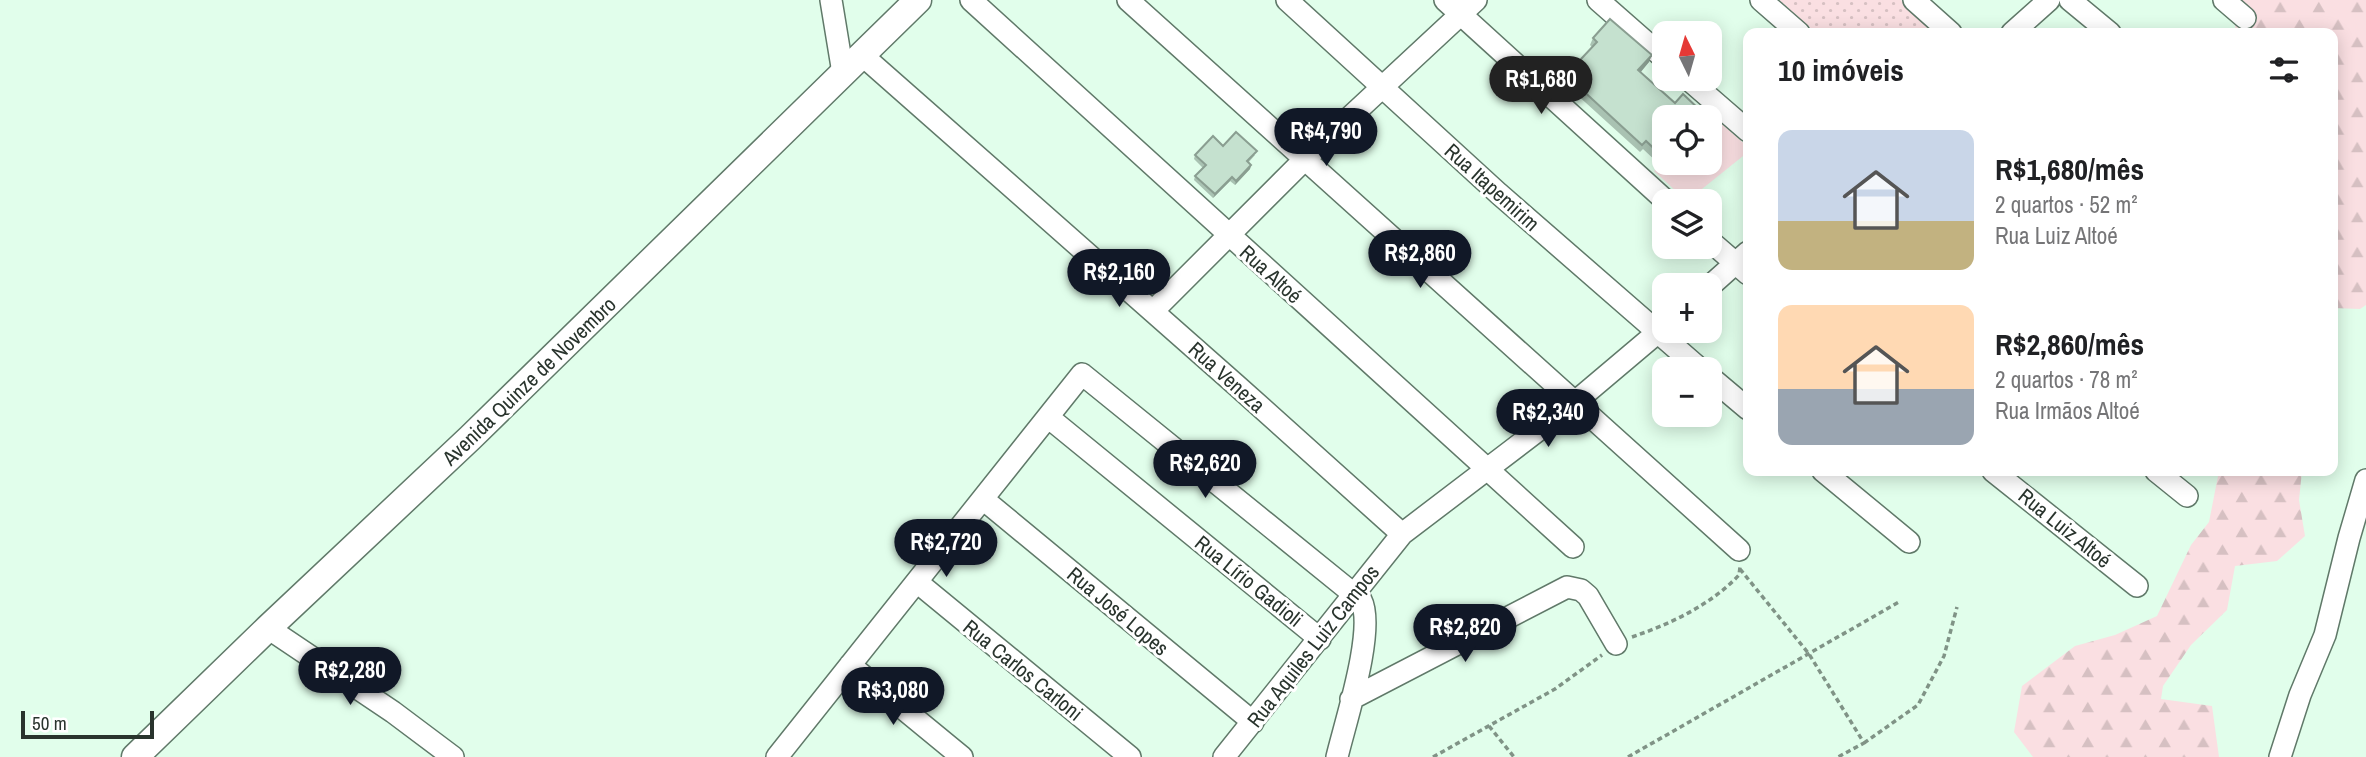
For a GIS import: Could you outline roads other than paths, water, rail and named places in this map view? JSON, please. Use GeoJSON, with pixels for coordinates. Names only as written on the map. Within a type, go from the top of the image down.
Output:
{"type":"FeatureCollection","features":[{"type":"Feature","properties":{"kind":"main road","name":"Avenida Quinze de Novembro"},"geometry":{"type":"LineString","coordinates":[[135,757],[470,439],[919,0]]}},
{"type":"Feature","properties":{"kind":"street"},"geometry":{"type":"LineString","coordinates":[[831,0],[853,64]]}},
{"type":"Feature","properties":{"kind":"street","name":"Rua Altoé"},"geometry":{"type":"LineString","coordinates":[[971,0],[1573,547]]}},
{"type":"Feature","properties":{"kind":"street"},"geometry":{"type":"LineString","coordinates":[[1128,0],[1306,158],[1574,403],[1739,560]]}},
{"type":"Feature","properties":{"kind":"street","name":"Rua Itapemirim"},"geometry":{"type":"LineString","coordinates":[[1287,0],[1498,193],[1652,323]]}},
{"type":"Feature","properties":{"kind":"street"},"geometry":{"type":"LineString","coordinates":[[1598,0],[1652,47]]}},
{"type":"Feature","properties":{"kind":"street"},"geometry":{"type":"LineString","coordinates":[[1761,0],[1792,28]]}},
{"type":"Feature","properties":{"kind":"street"},"geometry":{"type":"LineString","coordinates":[[1914,0],[1945,28]]}},
{"type":"Feature","properties":{"kind":"street"},"geometry":{"type":"LineString","coordinates":[[2018,28],[2049,0]]}},
{"type":"Feature","properties":{"kind":"street"},"geometry":{"type":"LineString","coordinates":[[2070,0],[2104,28]]}},
{"type":"Feature","properties":{"kind":"street"},"geometry":{"type":"LineString","coordinates":[[2224,0],[2245,18]]}},
{"type":"Feature","properties":{"kind":"street"},"geometry":{"type":"LineString","coordinates":[[1153,311],[1306,158],[1384,87],[1460,5],[1653,189]]}},
{"type":"Feature","properties":{"kind":"street","name":"Rua Veneza"},"geometry":{"type":"LineString","coordinates":[[853,64],[1153,311],[1402,534]]}},
{"type":"Feature","properties":{"kind":"street"},"geometry":{"type":"LineString","coordinates":[[1702,91],[1743,127]]}},
{"type":"Feature","properties":{"kind":"street"},"geometry":{"type":"LineString","coordinates":[[1722,249],[1743,262]]}},
{"type":"Feature","properties":{"kind":"street"},"geometry":{"type":"LineString","coordinates":[[1722,278],[1743,264]]}},
{"type":"Feature","properties":{"kind":"street","name":"Rua Aquiles Luiz Campos"},"geometry":{"type":"LineString","coordinates":[[1224,757],[1402,534],[1574,403],[1652,337]]}},
{"type":"Feature","properties":{"kind":"street","name":"Rua Itapemirim"},"geometry":{"type":"LineString","coordinates":[[1673,343],[1688,357]]}},
{"type":"Feature","properties":{"kind":"street"},"geometry":{"type":"LineString","coordinates":[[782,755],[850,665],[1082,374],[1354,593],[1364,605],[1366,624],[1337,757]]}},
{"type":"Feature","properties":{"kind":"street"},"geometry":{"type":"LineString","coordinates":[[1722,387],[1743,405]]}},
{"type":"Feature","properties":{"kind":"street","name":"Rua Lírio Gadioli"},"geometry":{"type":"LineString","coordinates":[[1048,417],[1320,639]]}},
{"type":"Feature","properties":{"kind":"street"},"geometry":{"type":"LineString","coordinates":[[1829,476],[1909,542]]}},
{"type":"Feature","properties":{"kind":"street","name":"Rua Luiz Altoé"},"geometry":{"type":"LineString","coordinates":[[1999,476],[2137,586]]}},
{"type":"Feature","properties":{"kind":"street"},"geometry":{"type":"LineString","coordinates":[[2162,476],[2187,496]]}},
{"type":"Feature","properties":{"kind":"street"},"geometry":{"type":"LineString","coordinates":[[2280,757],[2300,695],[2325,635],[2366,480]]}},
{"type":"Feature","properties":{"kind":"street","name":"Rua José Lopes"},"geometry":{"type":"LineString","coordinates":[[984,499],[1253,722]]}},
{"type":"Feature","properties":{"kind":"street","name":"Rua Carlos Carloni"},"geometry":{"type":"LineString","coordinates":[[917,582],[1130,757]]}},
{"type":"Feature","properties":{"kind":"street"},"geometry":{"type":"LineString","coordinates":[[1351,699],[1567,587],[1581,590],[1588,596],[1616,644]]}},
{"type":"Feature","properties":{"kind":"street"},"geometry":{"type":"LineString","coordinates":[[268,628],[393,712],[453,757]]}},
{"type":"Feature","properties":{"kind":"street"},"geometry":{"type":"LineString","coordinates":[[850,665],[962,757]]}}]}
